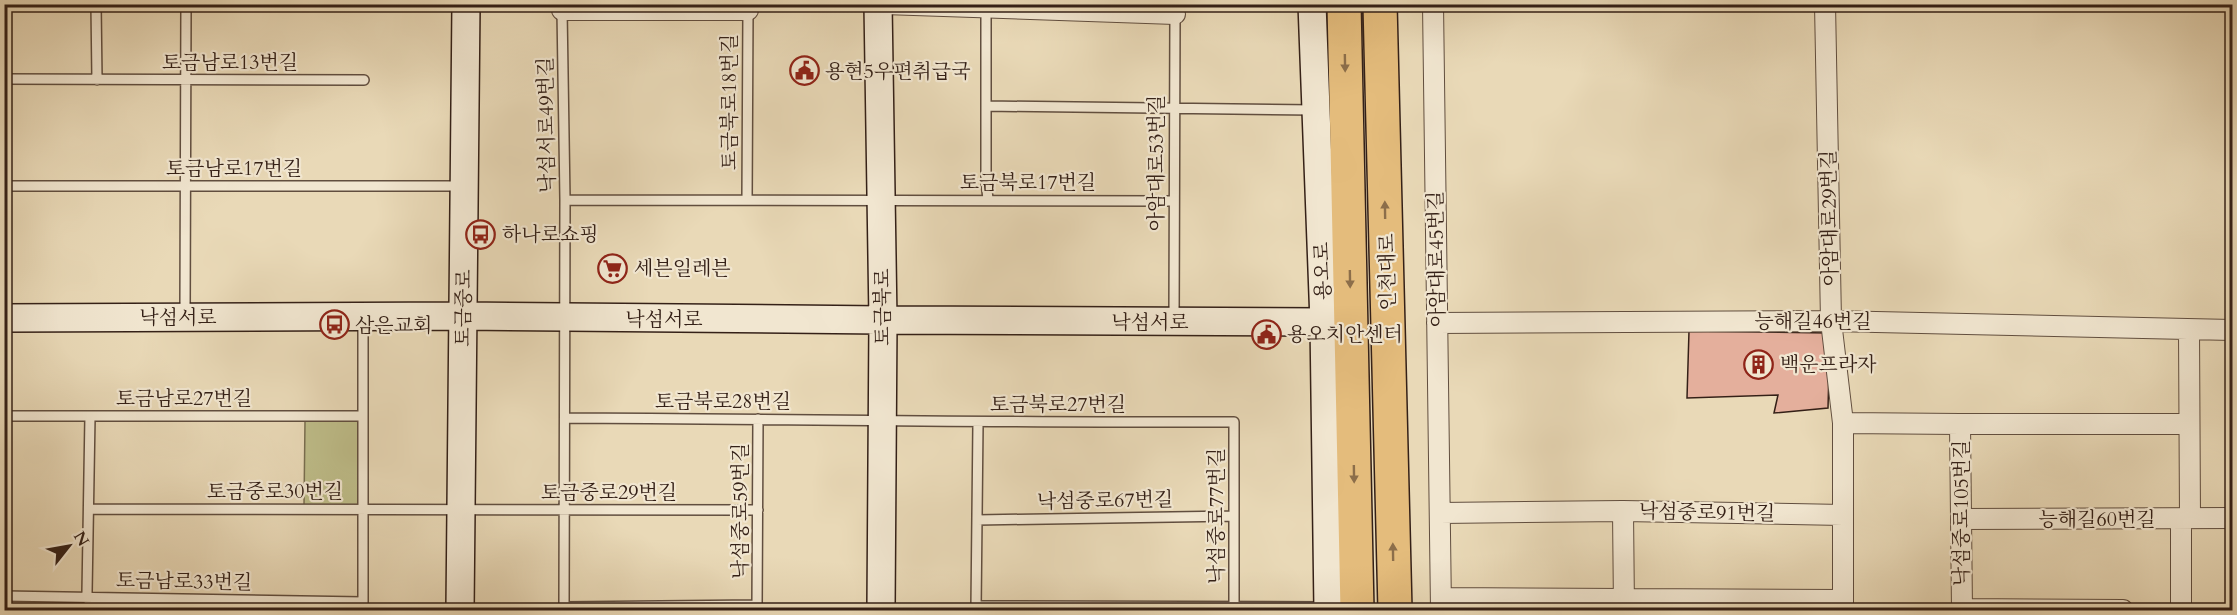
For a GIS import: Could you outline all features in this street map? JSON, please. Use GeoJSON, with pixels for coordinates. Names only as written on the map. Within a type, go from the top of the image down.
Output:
{"type":"FeatureCollection","features":[{"type":"Feature","properties":{"kind":"highway","name":"인천대로"},"geometry":{"type":"LineString","coordinates":[[1338,609],[1344,4]]}},
{"type":"Feature","properties":{"kind":"highway","name":"인천대로"},"geometry":{"type":"LineString","coordinates":[[1380,4],[1395,610]]}},
{"type":"Feature","properties":{"kind":"street","name":"토금중로"},"geometry":{"type":"LineString","coordinates":[[460,610],[466,4]]}},
{"type":"Feature","properties":{"kind":"street","name":"토금북로"},"geometry":{"type":"LineString","coordinates":[[878,4],[883,320],[881,610]]}},
{"type":"Feature","properties":{"kind":"street"},"geometry":{"type":"LineString","coordinates":[[884,4],[1175,9]]}},
{"type":"Feature","properties":{"kind":"street","name":"용오로"},"geometry":{"type":"LineString","coordinates":[[1312,4],[1338,609]]}},
{"type":"Feature","properties":{"kind":"street","name":"아암대로45번길"},"geometry":{"type":"LineString","coordinates":[[1432,4],[1441,604],[1624,605]]}},
{"type":"Feature","properties":{"kind":"street","name":"아암대로29번길"},"geometry":{"type":"LineString","coordinates":[[1825,4],[1831,321],[1843,423],[1843,605]]}},
{"type":"Feature","properties":{"kind":"street"},"geometry":{"type":"LineString","coordinates":[[562,7],[748,7]]}},
{"type":"Feature","properties":{"kind":"street","name":"낙섬서로"},"geometry":{"type":"LineString","coordinates":[[4,318],[463,316],[1324,322]]}},
{"type":"Feature","properties":{"kind":"street","name":"능해길46번길"},"geometry":{"type":"LineString","coordinates":[[1437,323],[1831,321],[2232,330]]}},
{"type":"Feature","properties":{"kind":"street"},"geometry":{"type":"LineString","coordinates":[[2181,610],[2189,424],[2189,330]]}},
{"type":"Feature","properties":{"kind":"street","name":"낙섬중로105번길"},"geometry":{"type":"LineString","coordinates":[[1843,423],[1960,424],[1962,610]]}},
{"type":"Feature","properties":{"kind":"street"},"geometry":{"type":"LineString","coordinates":[[1960,424],[2189,424]]}},
{"type":"Feature","properties":{"kind":"street"},"geometry":{"type":"LineString","coordinates":[[1440,513],[1623,511]]}},
{"type":"Feature","properties":{"kind":"street","name":"낙섬중로91번길"},"geometry":{"type":"LineString","coordinates":[[1624,605],[1623,511],[1843,515]]}},
{"type":"Feature","properties":{"kind":"street","name":"능해길60번길"},"geometry":{"type":"LineString","coordinates":[[1961,519],[2232,518]]}},
{"type":"Feature","properties":{"kind":"street"},"geometry":{"type":"LineString","coordinates":[[1624,605],[1843,605]]}},
{"type":"Feature","properties":{"kind":"street"},"geometry":{"type":"LineString","coordinates":[[1962,610],[2123,610]]}},
{"type":"Feature","properties":{"kind":"lane"},"geometry":{"type":"LineString","coordinates":[[96,4],[97,80]]}},
{"type":"Feature","properties":{"kind":"lane"},"geometry":{"type":"LineString","coordinates":[[185,317],[186,4]]}},
{"type":"Feature","properties":{"kind":"lane"},"geometry":{"type":"LineString","coordinates":[[986,6],[986,182],[988,200]]}},
{"type":"Feature","properties":{"kind":"lane","name":"낙섬서로49번길"},"geometry":{"type":"LineString","coordinates":[[562,7],[565,200],[564,609]]}},
{"type":"Feature","properties":{"kind":"lane","name":"토금북로18번길"},"geometry":{"type":"LineString","coordinates":[[747,200],[748,7]]}},
{"type":"Feature","properties":{"kind":"lane","name":"아암대로53번길"},"geometry":{"type":"LineString","coordinates":[[1174,322],[1175,9]]}},
{"type":"Feature","properties":{"kind":"lane","name":"토금남로13번길"},"geometry":{"type":"LineString","coordinates":[[4,80],[364,80]]}},
{"type":"Feature","properties":{"kind":"lane"},"geometry":{"type":"LineString","coordinates":[[986,106],[1316,110]]}},
{"type":"Feature","properties":{"kind":"lane","name":"토금남로17번길"},"geometry":{"type":"LineString","coordinates":[[4,186],[464,186]]}},
{"type":"Feature","properties":{"kind":"lane"},"geometry":{"type":"LineString","coordinates":[[565,200],[881,199]]}},
{"type":"Feature","properties":{"kind":"lane","name":"토금북로17번길"},"geometry":{"type":"LineString","coordinates":[[881,199],[1174,201]]}},
{"type":"Feature","properties":{"kind":"lane"},"geometry":{"type":"LineString","coordinates":[[363,316],[363,606]]}},
{"type":"Feature","properties":{"kind":"lane","name":"토금남로27번길"},"geometry":{"type":"LineString","coordinates":[[4,416],[363,416]]}},
{"type":"Feature","properties":{"kind":"lane"},"geometry":{"type":"LineString","coordinates":[[90,416],[88,597],[91,610]]}},
{"type":"Feature","properties":{"kind":"lane","name":"토금북로28번길"},"geometry":{"type":"LineString","coordinates":[[565,418],[882,419]]}},
{"type":"Feature","properties":{"kind":"lane","name":"낙섬중로59번길"},"geometry":{"type":"LineString","coordinates":[[564,609],[757,608],[758,419]]}},
{"type":"Feature","properties":{"kind":"lane","name":"토금북로27번길"},"geometry":{"type":"LineString","coordinates":[[882,419],[978,423],[1234,422]]}},
{"type":"Feature","properties":{"kind":"lane","name":"낙섬중로77번길"},"geometry":{"type":"LineString","coordinates":[[1234,422],[1234,608]]}},
{"type":"Feature","properties":{"kind":"lane"},"geometry":{"type":"LineString","coordinates":[[978,423],[976,608],[1338,609]]}},
{"type":"Feature","properties":{"kind":"lane","name":"토금중로30번길"},"geometry":{"type":"LineString","coordinates":[[88,509],[461,510]]}},
{"type":"Feature","properties":{"kind":"lane","name":"토금중로29번길"},"geometry":{"type":"LineString","coordinates":[[461,510],[758,510]]}},
{"type":"Feature","properties":{"kind":"lane","name":"낙섬중로67번길"},"geometry":{"type":"LineString","coordinates":[[977,520],[1234,516]]}},
{"type":"Feature","properties":{"kind":"lane","name":"토금남로33번길"},"geometry":{"type":"LineString","coordinates":[[4,596],[363,606]]}},
{"type":"Feature","properties":{"kind":"shaded area"},"geometry":{"type":"Polygon","coordinates":[[[359,419],[360,507],[304,506],[305,421],[359,419]]]}},
{"type":"Feature","properties":{"kind":"building","name":"백운프라자"},"geometry":{"type":"Polygon","coordinates":[[[1689,331],[1830,333],[1828,408],[1774,413],[1778,395],[1687,398],[1689,331]]]}},
{"type":"Feature","properties":{"kind":"place","name":"용현5우편취급국"},"geometry":{"type":"Point","coordinates":[804,71]}},
{"type":"Feature","properties":{"kind":"place","name":"하나로쇼핑"},"geometry":{"type":"Point","coordinates":[481,234]}},
{"type":"Feature","properties":{"kind":"place","name":"세븐일레븐"},"geometry":{"type":"Point","coordinates":[613,268]}},
{"type":"Feature","properties":{"kind":"place","name":"삼은교회"},"geometry":{"type":"Point","coordinates":[334,325]}},
{"type":"Feature","properties":{"kind":"place","name":"용오치안센터"},"geometry":{"type":"Point","coordinates":[1266,334]}},
{"type":"Feature","properties":{"kind":"place","name":"백운프라자"},"geometry":{"type":"Point","coordinates":[1759,364]}}]}
